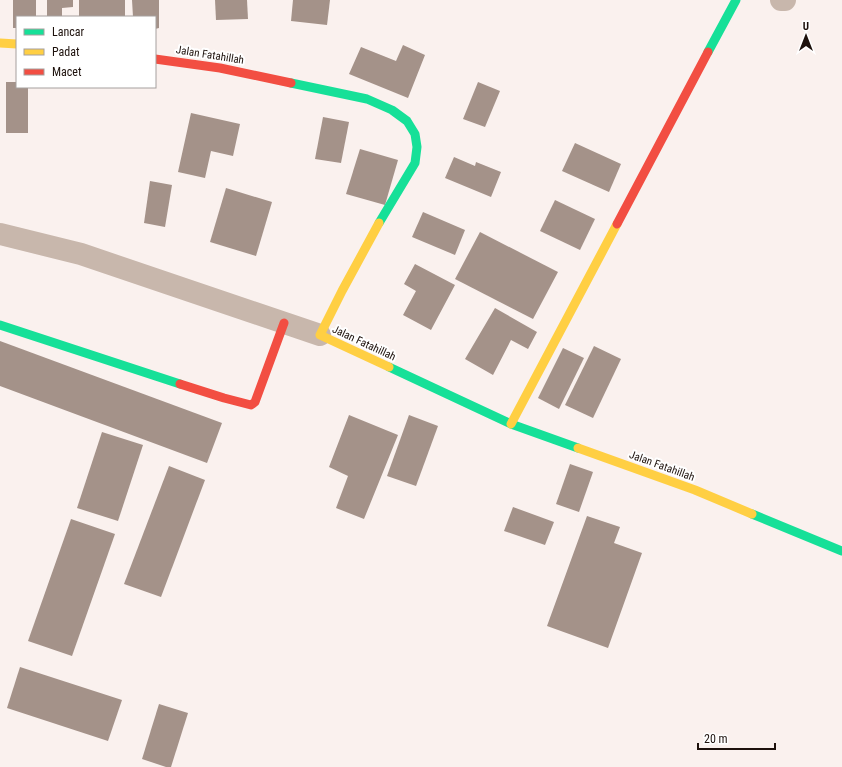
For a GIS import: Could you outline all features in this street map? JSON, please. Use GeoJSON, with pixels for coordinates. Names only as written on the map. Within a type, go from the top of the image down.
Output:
{"type":"FeatureCollection","features":[{"type":"Feature","properties":{"kind":"street"},"geometry":{"type":"LineString","coordinates":[[511,424],[736,0]]}},
{"type":"Feature","properties":{"kind":"street"},"geometry":{"type":"LineString","coordinates":[[0,43],[16,44]]}},
{"type":"Feature","properties":{"kind":"street","name":"Jalan Fatahillah"},"geometry":{"type":"LineString","coordinates":[[156,59],[220,68],[367,99],[392,110],[407,121],[411,127],[415,134],[415,163],[375,231],[320,335],[511,424],[695,490],[842,551]]}},
{"type":"Feature","properties":{"kind":"street"},"geometry":{"type":"LineString","coordinates":[[0,234],[81,254],[320,335]]}},
{"type":"Feature","properties":{"kind":"street"},"geometry":{"type":"LineString","coordinates":[[0,325],[224,398],[251,405],[255,402],[284,323]]}},
{"type":"Feature","properties":{"kind":"building"},"geometry":{"type":"Polygon","coordinates":[[[13,0],[36,0],[36,16],[16,16],[16,28],[13,28],[13,0]]]}},
{"type":"Feature","properties":{"kind":"building"},"geometry":{"type":"Polygon","coordinates":[[[47,0],[73,0],[73,7],[62,8],[62,16],[47,16],[47,0]]]}},
{"type":"Feature","properties":{"kind":"building"},"geometry":{"type":"Polygon","coordinates":[[[79,0],[125,0],[125,16],[79,16],[79,0]]]}},
{"type":"Feature","properties":{"kind":"building"},"geometry":{"type":"Polygon","coordinates":[[[132,0],[159,0],[159,28],[156,29],[156,16],[133,16],[132,0]]]}},
{"type":"Feature","properties":{"kind":"building"},"geometry":{"type":"Polygon","coordinates":[[[215,0],[247,0],[248,19],[216,20],[215,0]]]}},
{"type":"Feature","properties":{"kind":"building"},"geometry":{"type":"Polygon","coordinates":[[[293,0],[330,0],[327,25],[291,21],[293,0]]]}},
{"type":"Feature","properties":{"kind":"building"},"geometry":{"type":"Polygon","coordinates":[[[403,45],[425,55],[408,98],[349,74],[361,47],[396,61],[403,45]]]}},
{"type":"Feature","properties":{"kind":"building"},"geometry":{"type":"Polygon","coordinates":[[[6,82],[16,82],[16,88],[28,88],[28,133],[6,133],[6,82]]]}},
{"type":"Feature","properties":{"kind":"building"},"geometry":{"type":"Polygon","coordinates":[[[478,82],[500,91],[485,127],[463,119],[478,82]]]}},
{"type":"Feature","properties":{"kind":"building"},"geometry":{"type":"Polygon","coordinates":[[[191,113],[240,124],[233,156],[211,151],[205,178],[178,172],[191,113]]]}},
{"type":"Feature","properties":{"kind":"building"},"geometry":{"type":"Polygon","coordinates":[[[323,117],[349,122],[341,163],[315,159],[323,117]]]}},
{"type":"Feature","properties":{"kind":"building"},"geometry":{"type":"Polygon","coordinates":[[[575,143],[621,164],[609,192],[562,171],[575,143]]]}},
{"type":"Feature","properties":{"kind":"building"},"geometry":{"type":"Polygon","coordinates":[[[360,149],[398,160],[385,205],[346,194],[360,149]]]}},
{"type":"Feature","properties":{"kind":"building"},"geometry":{"type":"Polygon","coordinates":[[[454,157],[475,166],[476,162],[501,172],[491,197],[445,178],[454,157]]]}},
{"type":"Feature","properties":{"kind":"building"},"geometry":{"type":"Polygon","coordinates":[[[150,181],[172,185],[165,227],[144,223],[150,181]]]}},
{"type":"Feature","properties":{"kind":"building"},"geometry":{"type":"Polygon","coordinates":[[[226,188],[272,202],[256,256],[210,242],[226,188]]]}},
{"type":"Feature","properties":{"kind":"building"},"geometry":{"type":"Polygon","coordinates":[[[555,200],[595,219],[580,250],[540,231],[555,200]]]}},
{"type":"Feature","properties":{"kind":"building"},"geometry":{"type":"Polygon","coordinates":[[[423,212],[465,230],[455,255],[412,237],[423,212]]]}},
{"type":"Feature","properties":{"kind":"building"},"geometry":{"type":"Polygon","coordinates":[[[480,232],[558,272],[533,319],[455,279],[480,232]]]}},
{"type":"Feature","properties":{"kind":"building"},"geometry":{"type":"Polygon","coordinates":[[[415,264],[455,285],[431,330],[403,315],[416,291],[404,284],[415,264]]]}},
{"type":"Feature","properties":{"kind":"building"},"geometry":{"type":"Polygon","coordinates":[[[495,308],[537,332],[528,349],[511,340],[493,375],[465,359],[495,308]]]}},
{"type":"Feature","properties":{"kind":"building"},"geometry":{"type":"Polygon","coordinates":[[[0,341],[222,423],[207,463],[0,386],[0,341]]]}},
{"type":"Feature","properties":{"kind":"building"},"geometry":{"type":"Polygon","coordinates":[[[594,346],[621,359],[593,418],[565,405],[594,346]]]}},
{"type":"Feature","properties":{"kind":"building"},"geometry":{"type":"Polygon","coordinates":[[[563,348],[584,358],[559,409],[538,398],[563,348]]]}},
{"type":"Feature","properties":{"kind":"building"},"geometry":{"type":"Polygon","coordinates":[[[349,415],[398,435],[364,519],[336,508],[348,476],[329,467],[349,415]]]}},
{"type":"Feature","properties":{"kind":"building"},"geometry":{"type":"Polygon","coordinates":[[[409,415],[438,426],[416,486],[387,476],[409,415]]]}},
{"type":"Feature","properties":{"kind":"building"},"geometry":{"type":"Polygon","coordinates":[[[102,432],[143,445],[118,521],[77,508],[102,432]]]}},
{"type":"Feature","properties":{"kind":"building"},"geometry":{"type":"Polygon","coordinates":[[[570,464],[593,472],[579,512],[556,504],[570,464]]]}},
{"type":"Feature","properties":{"kind":"building"},"geometry":{"type":"Polygon","coordinates":[[[169,466],[205,480],[161,597],[124,584],[169,466]]]}},
{"type":"Feature","properties":{"kind":"building"},"geometry":{"type":"Polygon","coordinates":[[[513,507],[554,522],[545,545],[504,531],[513,507]]]}},
{"type":"Feature","properties":{"kind":"building"},"geometry":{"type":"Polygon","coordinates":[[[587,516],[620,527],[614,543],[642,553],[608,648],[547,626],[587,516]]]}},
{"type":"Feature","properties":{"kind":"building"},"geometry":{"type":"Polygon","coordinates":[[[71,519],[115,534],[72,656],[28,641],[71,519]]]}},
{"type":"Feature","properties":{"kind":"building"},"geometry":{"type":"Polygon","coordinates":[[[20,667],[122,700],[108,741],[7,708],[20,667]]]}},
{"type":"Feature","properties":{"kind":"building"},"geometry":{"type":"Polygon","coordinates":[[[159,704],[188,713],[171,767],[166,767],[142,759],[159,704]]]}},
{"type":"Feature","properties":{"kind":"traffic: fast"},"geometry":{"type":"LineString","coordinates":[[708,52],[736,0]]}},
{"type":"Feature","properties":{"kind":"traffic: fast"},"geometry":{"type":"LineString","coordinates":[[291,83],[367,99],[392,110],[407,121],[415,134],[417,147],[415,163],[379,223]]}},
{"type":"Feature","properties":{"kind":"traffic: fast"},"geometry":{"type":"LineString","coordinates":[[0,325],[180,384]]}},
{"type":"Feature","properties":{"kind":"traffic: fast"},"geometry":{"type":"LineString","coordinates":[[389,367],[511,424],[578,448]]}},
{"type":"Feature","properties":{"kind":"traffic: fast"},"geometry":{"type":"LineString","coordinates":[[752,514],[842,551]]}},
{"type":"Feature","properties":{"kind":"traffic: slow"},"geometry":{"type":"LineString","coordinates":[[0,43],[16,44]]}},
{"type":"Feature","properties":{"kind":"traffic: slow"},"geometry":{"type":"LineString","coordinates":[[379,223],[320,335],[389,367]]}},
{"type":"Feature","properties":{"kind":"traffic: slow"},"geometry":{"type":"LineString","coordinates":[[511,424],[617,224]]}},
{"type":"Feature","properties":{"kind":"traffic: slow"},"geometry":{"type":"LineString","coordinates":[[578,448],[695,490],[752,514]]}},
{"type":"Feature","properties":{"kind":"traffic: jam"},"geometry":{"type":"LineString","coordinates":[[617,224],[708,52]]}},
{"type":"Feature","properties":{"kind":"traffic: jam"},"geometry":{"type":"LineString","coordinates":[[156,59],[220,68],[291,83]]}},
{"type":"Feature","properties":{"kind":"traffic: jam"},"geometry":{"type":"LineString","coordinates":[[180,384],[251,405],[255,402],[284,323]]}}]}
